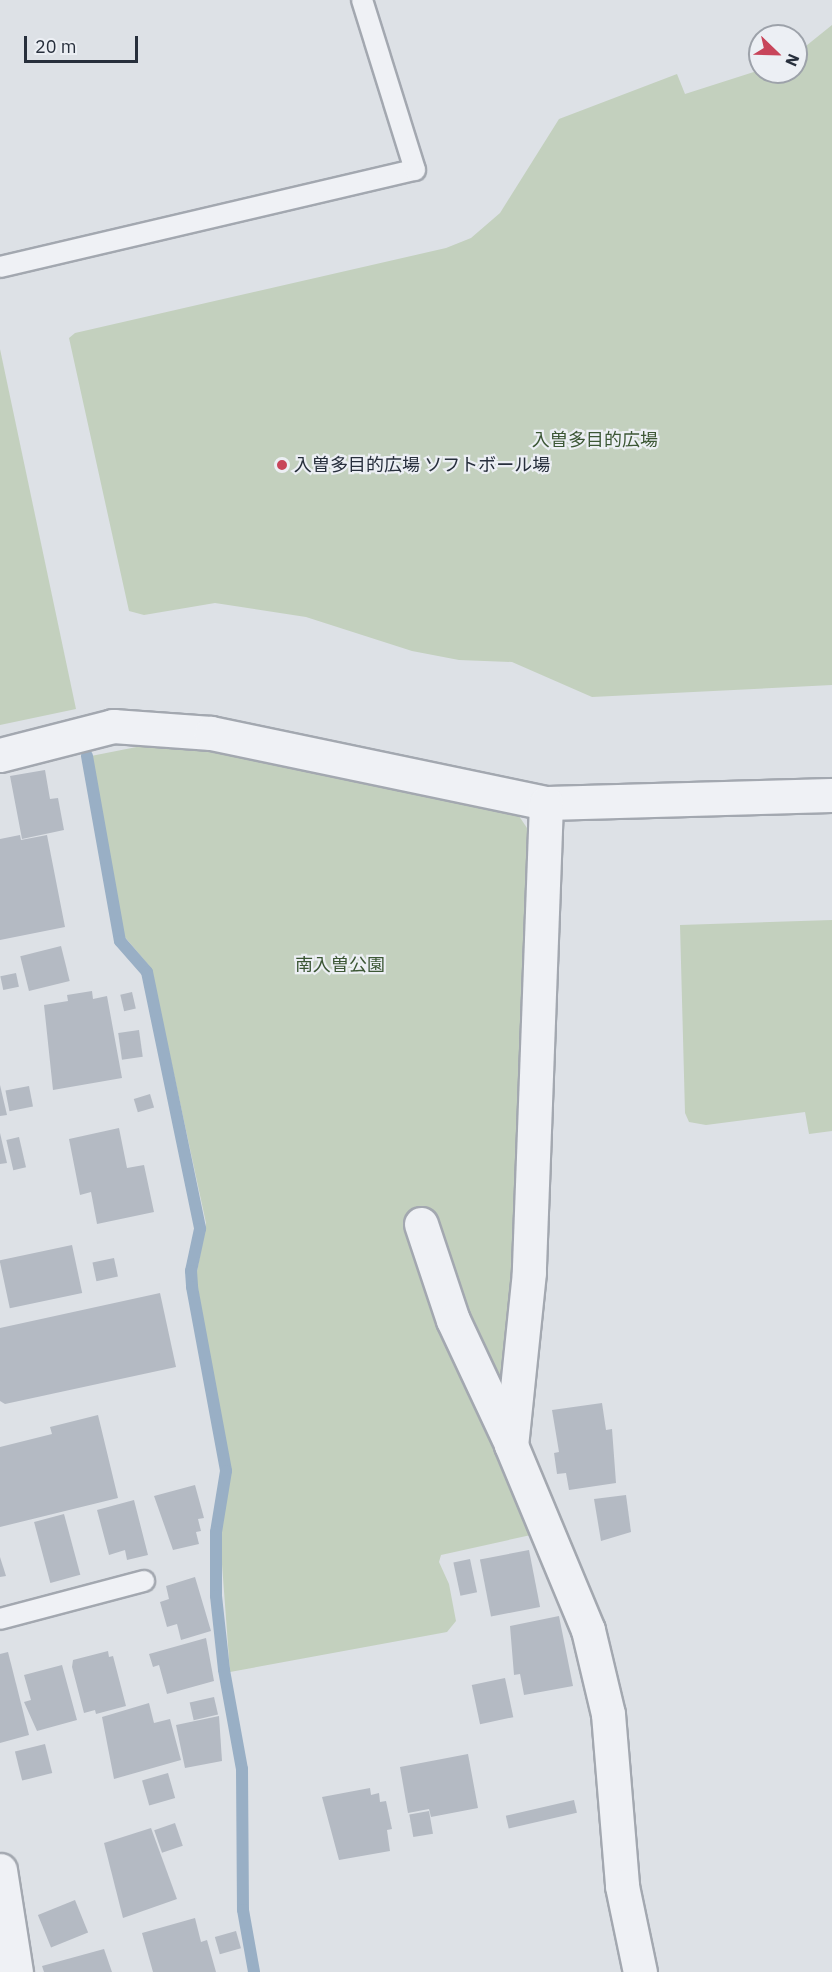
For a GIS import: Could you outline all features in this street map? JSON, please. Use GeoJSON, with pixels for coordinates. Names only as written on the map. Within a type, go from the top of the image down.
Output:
{"type":"FeatureCollection","features":[{"type":"Feature","properties":{"kind":"street"},"geometry":{"type":"LineString","coordinates":[[0,755],[113,726],[212,733],[546,803],[832,795]]}},
{"type":"Feature","properties":{"kind":"street"},"geometry":{"type":"LineString","coordinates":[[511,1444],[530,1272],[546,803]]}},
{"type":"Feature","properties":{"kind":"street"},"geometry":{"type":"LineString","coordinates":[[421,1224],[453,1320],[511,1444],[588,1630],[608,1714],[622,1886],[640,1972]]}},
{"type":"Feature","properties":{"kind":"street"},"geometry":{"type":"LineString","coordinates":[[0,1870],[16,1972]]}},
{"type":"Feature","properties":{"kind":"lane"},"geometry":{"type":"LineString","coordinates":[[0,267],[415,170],[362,0]]}},
{"type":"Feature","properties":{"kind":"lane"},"geometry":{"type":"LineString","coordinates":[[0,1619],[144,1581]]}},
{"type":"Feature","properties":{"kind":"green space","name":"入曽多目的広場"},"geometry":{"type":"Polygon","coordinates":[[[832,25],[832,685],[592,697],[512,662],[459,660],[412,651],[306,617],[215,603],[144,615],[129,611],[69,338],[75,333],[446,248],[471,238],[500,213],[559,119],[677,74],[685,94],[748,74],[748,84],[808,84],[808,44],[832,25]]]}},
{"type":"Feature","properties":{"kind":"green space"},"geometry":{"type":"Polygon","coordinates":[[[0,349],[76,709],[0,725],[0,349]]]}},
{"type":"Feature","properties":{"kind":"green space","name":"南入曽公園"},"geometry":{"type":"Polygon","coordinates":[[[162,742],[243,752],[515,810],[531,834],[518,1204],[503,1396],[540,1533],[441,1555],[439,1562],[449,1584],[456,1621],[447,1632],[230,1672],[219,1524],[229,1472],[196,1277],[206,1223],[151,968],[124,936],[91,756],[162,742]]]}},
{"type":"Feature","properties":{"kind":"green space"},"geometry":{"type":"Polygon","coordinates":[[[832,920],[832,1131],[809,1134],[805,1112],[706,1125],[689,1122],[685,1113],[680,925],[832,920]]]}},
{"type":"Feature","properties":{"kind":"building"},"geometry":{"type":"Polygon","coordinates":[[[45,770],[50,799],[58,798],[64,830],[22,839],[10,776],[45,770]]]}},
{"type":"Feature","properties":{"kind":"building"},"geometry":{"type":"Polygon","coordinates":[[[20,835],[21,840],[47,835],[65,927],[0,940],[0,839],[20,835]]]}},
{"type":"Feature","properties":{"kind":"building"},"geometry":{"type":"Polygon","coordinates":[[[61,946],[70,981],[29,991],[20,956],[61,946]]]}},
{"type":"Feature","properties":{"kind":"building"},"geometry":{"type":"Polygon","coordinates":[[[16,973],[19,987],[3,990],[0,976],[16,973]]]}},
{"type":"Feature","properties":{"kind":"building"},"geometry":{"type":"Polygon","coordinates":[[[92,991],[93,999],[107,996],[122,1078],[53,1090],[44,1005],[68,1001],[67,995],[92,991]]]}},
{"type":"Feature","properties":{"kind":"building"},"geometry":{"type":"Polygon","coordinates":[[[132,992],[136,1009],[124,1011],[120,995],[132,992]]]}},
{"type":"Feature","properties":{"kind":"building"},"geometry":{"type":"Polygon","coordinates":[[[139,1030],[143,1057],[122,1060],[118,1033],[139,1030]]]}},
{"type":"Feature","properties":{"kind":"building"},"geometry":{"type":"Polygon","coordinates":[[[0,1085],[7,1115],[0,1116],[0,1085]]]}},
{"type":"Feature","properties":{"kind":"building"},"geometry":{"type":"Polygon","coordinates":[[[29,1086],[33,1107],[9,1111],[5,1091],[29,1086]]]}},
{"type":"Feature","properties":{"kind":"building"},"geometry":{"type":"Polygon","coordinates":[[[150,1094],[154,1107],[138,1112],[134,1099],[150,1094]]]}},
{"type":"Feature","properties":{"kind":"building"},"geometry":{"type":"Polygon","coordinates":[[[119,1128],[127,1168],[144,1165],[154,1212],[97,1224],[91,1192],[80,1195],[69,1139],[119,1128]]]}},
{"type":"Feature","properties":{"kind":"building"},"geometry":{"type":"Polygon","coordinates":[[[0,1133],[7,1163],[0,1164],[0,1133]]]}},
{"type":"Feature","properties":{"kind":"building"},"geometry":{"type":"Polygon","coordinates":[[[19,1137],[26,1167],[13,1170],[6,1140],[19,1137]]]}},
{"type":"Feature","properties":{"kind":"building"},"geometry":{"type":"Polygon","coordinates":[[[72,1245],[82,1293],[10,1308],[0,1260],[72,1245]]]}},
{"type":"Feature","properties":{"kind":"building"},"geometry":{"type":"Polygon","coordinates":[[[114,1258],[118,1277],[96,1281],[92,1263],[114,1258]]]}},
{"type":"Feature","properties":{"kind":"building"},"geometry":{"type":"Polygon","coordinates":[[[160,1293],[176,1367],[5,1404],[0,1401],[0,1328],[160,1293]]]}},
{"type":"Feature","properties":{"kind":"building"},"geometry":{"type":"Polygon","coordinates":[[[602,1403],[606,1430],[612,1429],[616,1483],[569,1490],[566,1473],[557,1474],[554,1453],[559,1452],[552,1410],[602,1403]]]}},
{"type":"Feature","properties":{"kind":"building"},"geometry":{"type":"Polygon","coordinates":[[[98,1415],[118,1498],[0,1527],[0,1447],[52,1434],[50,1427],[98,1415]]]}},
{"type":"Feature","properties":{"kind":"building"},"geometry":{"type":"Polygon","coordinates":[[[195,1485],[204,1518],[198,1519],[201,1531],[196,1532],[199,1544],[173,1550],[154,1496],[195,1485]]]}},
{"type":"Feature","properties":{"kind":"building"},"geometry":{"type":"Polygon","coordinates":[[[626,1495],[631,1532],[601,1541],[594,1499],[626,1495]]]}},
{"type":"Feature","properties":{"kind":"building"},"geometry":{"type":"Polygon","coordinates":[[[134,1500],[148,1555],[127,1560],[125,1550],[109,1555],[97,1510],[134,1500]]]}},
{"type":"Feature","properties":{"kind":"building"},"geometry":{"type":"Polygon","coordinates":[[[64,1514],[80,1575],[50,1583],[34,1522],[64,1514]]]}},
{"type":"Feature","properties":{"kind":"building"},"geometry":{"type":"Polygon","coordinates":[[[529,1550],[540,1607],[491,1616],[480,1560],[529,1550]]]}},
{"type":"Feature","properties":{"kind":"building"},"geometry":{"type":"Polygon","coordinates":[[[0,1557],[6,1576],[0,1577],[0,1557]]]}},
{"type":"Feature","properties":{"kind":"building"},"geometry":{"type":"Polygon","coordinates":[[[470,1559],[477,1592],[460,1596],[453,1563],[470,1559]]]}},
{"type":"Feature","properties":{"kind":"building"},"geometry":{"type":"Polygon","coordinates":[[[195,1577],[211,1631],[181,1640],[177,1624],[167,1627],[160,1602],[169,1599],[166,1586],[195,1577]]]}},
{"type":"Feature","properties":{"kind":"building"},"geometry":{"type":"Polygon","coordinates":[[[559,1616],[573,1686],[524,1695],[520,1674],[514,1675],[510,1626],[559,1616]]]}},
{"type":"Feature","properties":{"kind":"building"},"geometry":{"type":"Polygon","coordinates":[[[206,1638],[214,1681],[167,1694],[159,1665],[153,1667],[149,1654],[206,1638]]]}},
{"type":"Feature","properties":{"kind":"building"},"geometry":{"type":"Polygon","coordinates":[[[108,1651],[109,1657],[113,1656],[126,1706],[96,1714],[95,1710],[84,1713],[72,1667],[73,1660],[108,1651]]]}},
{"type":"Feature","properties":{"kind":"building"},"geometry":{"type":"Polygon","coordinates":[[[8,1652],[29,1735],[0,1743],[0,1654],[8,1652]]]}},
{"type":"Feature","properties":{"kind":"building"},"geometry":{"type":"Polygon","coordinates":[[[62,1665],[77,1720],[37,1731],[24,1702],[31,1700],[24,1675],[62,1665]]]}},
{"type":"Feature","properties":{"kind":"building"},"geometry":{"type":"Polygon","coordinates":[[[505,1678],[513,1717],[480,1724],[472,1685],[505,1678]]]}},
{"type":"Feature","properties":{"kind":"building"},"geometry":{"type":"Polygon","coordinates":[[[214,1697],[218,1715],[194,1720],[190,1703],[214,1697]]]}},
{"type":"Feature","properties":{"kind":"building"},"geometry":{"type":"Polygon","coordinates":[[[149,1703],[154,1723],[170,1719],[181,1760],[114,1779],[102,1717],[149,1703]]]}},
{"type":"Feature","properties":{"kind":"building"},"geometry":{"type":"Polygon","coordinates":[[[219,1716],[222,1761],[185,1768],[176,1725],[219,1716]]]}},
{"type":"Feature","properties":{"kind":"building"},"geometry":{"type":"Polygon","coordinates":[[[45,1744],[52,1773],[22,1781],[15,1751],[45,1744]]]}},
{"type":"Feature","properties":{"kind":"building"},"geometry":{"type":"Polygon","coordinates":[[[468,1754],[478,1808],[431,1817],[429,1809],[408,1813],[400,1767],[468,1754]]]}},
{"type":"Feature","properties":{"kind":"building"},"geometry":{"type":"Polygon","coordinates":[[[168,1773],[175,1798],[149,1805],[142,1780],[168,1773]]]}},
{"type":"Feature","properties":{"kind":"building"},"geometry":{"type":"Polygon","coordinates":[[[370,1788],[371,1795],[379,1793],[380,1802],[386,1801],[392,1829],[387,1830],[390,1851],[339,1860],[322,1797],[370,1788]]]}},
{"type":"Feature","properties":{"kind":"building"},"geometry":{"type":"Polygon","coordinates":[[[574,1800],[577,1813],[509,1828],[506,1816],[574,1800]]]}},
{"type":"Feature","properties":{"kind":"building"},"geometry":{"type":"Polygon","coordinates":[[[429,1811],[433,1834],[413,1837],[409,1814],[429,1811]]]}},
{"type":"Feature","properties":{"kind":"building"},"geometry":{"type":"Polygon","coordinates":[[[175,1823],[183,1846],[162,1853],[154,1830],[175,1823]]]}},
{"type":"Feature","properties":{"kind":"building"},"geometry":{"type":"Polygon","coordinates":[[[151,1828],[177,1899],[123,1918],[104,1843],[151,1828]]]}},
{"type":"Feature","properties":{"kind":"building"},"geometry":{"type":"Polygon","coordinates":[[[75,1900],[88,1932],[51,1947],[38,1915],[75,1900]]]}},
{"type":"Feature","properties":{"kind":"building"},"geometry":{"type":"Polygon","coordinates":[[[195,1918],[201,1942],[207,1940],[216,1972],[153,1972],[142,1933],[195,1918]]]}},
{"type":"Feature","properties":{"kind":"building"},"geometry":{"type":"Polygon","coordinates":[[[236,1931],[241,1948],[220,1954],[215,1937],[236,1931]]]}},
{"type":"Feature","properties":{"kind":"building"},"geometry":{"type":"Polygon","coordinates":[[[104,1949],[112,1972],[44,1972],[42,1966],[104,1949]]]}},
{"type":"Feature","properties":{"kind":"waterway"},"geometry":{"type":"LineString","coordinates":[[87,756],[120,941],[147,972],[200,1229],[191,1271],[192,1287],[226,1471],[216,1532],[216,1596],[224,1670],[242,1769],[243,1910],[254,1972]]}},
{"type":"Feature","properties":{"kind":"place","name":"入曽多目的広場 ソフトボール場"},"geometry":{"type":"Point","coordinates":[282,465]}}]}
